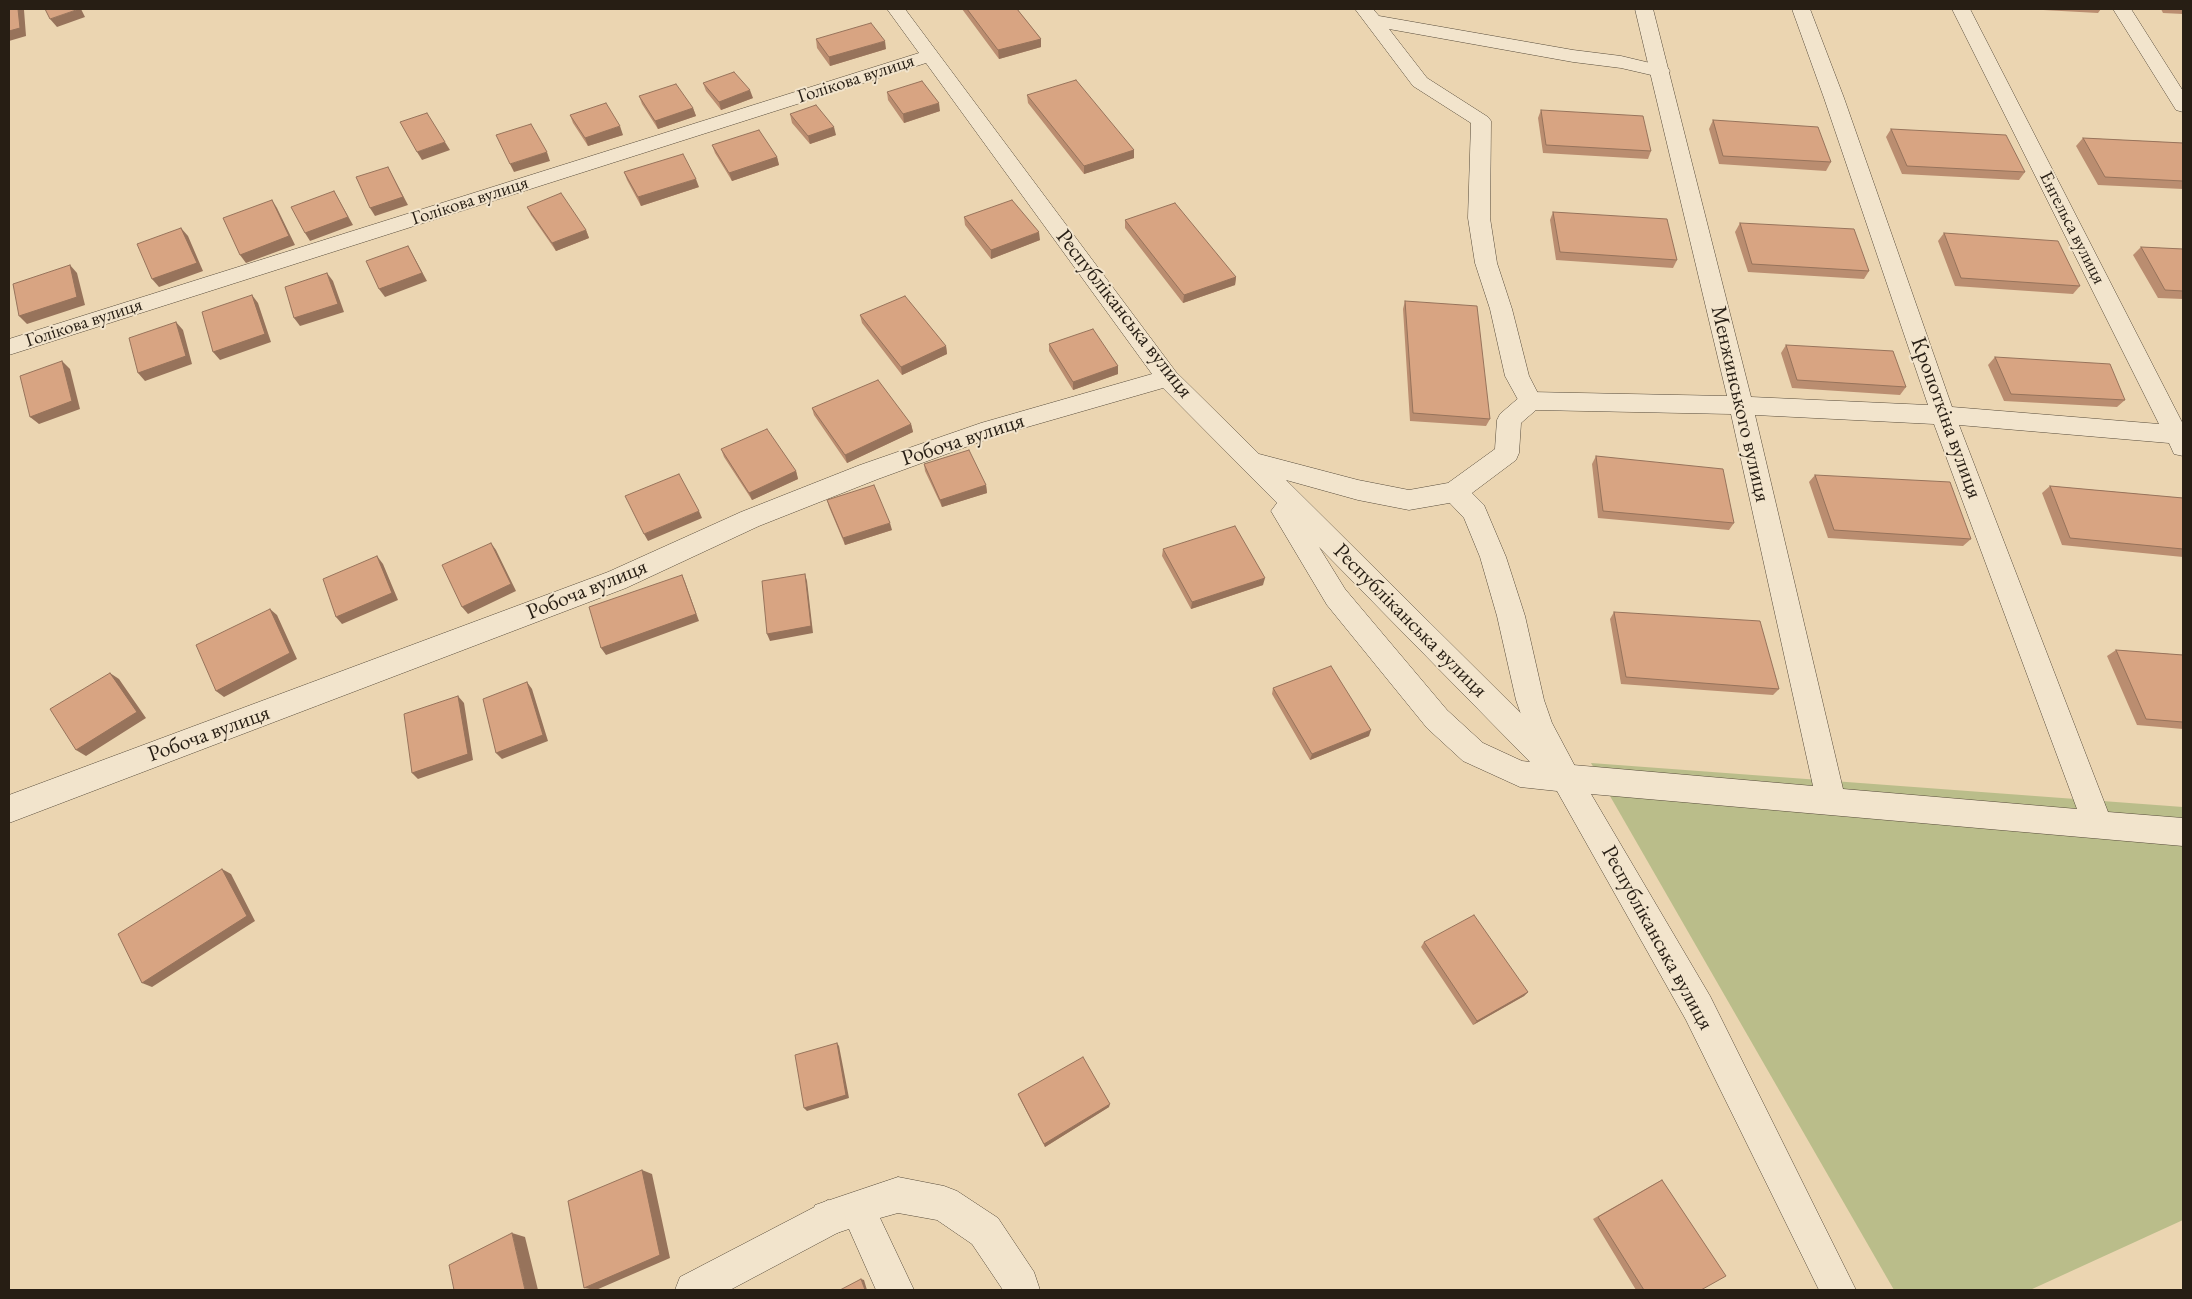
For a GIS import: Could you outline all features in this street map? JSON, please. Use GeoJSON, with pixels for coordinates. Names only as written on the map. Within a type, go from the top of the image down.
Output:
{"type":"FeatureCollection","features":[{"type":"Feature","properties":{"kind":"street","name":"Республіканська вулиця"},"geometry":{"type":"LineString","coordinates":[[896,9],[1168,378],[1566,778],[1698,1008],[1838,1290]]}},
{"type":"Feature","properties":{"kind":"street","name":"Менжинського вулиця"},"geometry":{"type":"LineString","coordinates":[[1644,9],[1741,404],[1831,801]]}},
{"type":"Feature","properties":{"kind":"street","name":"Кропоткіна вулиця"},"geometry":{"type":"LineString","coordinates":[[1801,9],[1834,98],[1944,415],[2098,824]]}},
{"type":"Feature","properties":{"kind":"street","name":"Енгельса вулиця"},"geometry":{"type":"LineString","coordinates":[[1961,9],[2181,439]]}},
{"type":"Feature","properties":{"kind":"street"},"geometry":{"type":"LineString","coordinates":[[2122,9],[2183,106]]}},
{"type":"Feature","properties":{"kind":"street"},"geometry":{"type":"LineString","coordinates":[[1368,14],[1573,56],[1621,62],[1660,71]]}},
{"type":"Feature","properties":{"kind":"street"},"geometry":{"type":"LineString","coordinates":[[1368,14],[1420,82],[1481,121],[1479,218],[1486,263],[1501,309],[1517,376],[1530,401]]}},
{"type":"Feature","properties":{"kind":"street","name":"Голікова вулиця"},"geometry":{"type":"LineString","coordinates":[[9,347],[931,55]]}},
{"type":"Feature","properties":{"kind":"street","name":"Робоча вулиця"},"geometry":{"type":"LineString","coordinates":[[9,808],[617,580],[750,518],[869,472],[990,429],[1168,378]]}},
{"type":"Feature","properties":{"kind":"street"},"geometry":{"type":"LineString","coordinates":[[1252,462],[1358,490],[1409,500],[1455,492],[1507,453],[1508,420],[1530,401],[1741,404],[1944,415],[2181,439]]}},
{"type":"Feature","properties":{"kind":"street"},"geometry":{"type":"LineString","coordinates":[[1252,462],[1299,534],[1336,597],[1437,719],[1473,752],[1520,774],[2183,832]]}},
{"type":"Feature","properties":{"kind":"street"},"geometry":{"type":"LineString","coordinates":[[1455,492],[1475,512],[1493,557],[1539,726],[1566,778]]}},
{"type":"Feature","properties":{"kind":"street"},"geometry":{"type":"LineString","coordinates":[[693,1290],[843,1213],[898,1195],[944,1204],[985,1231],[1021,1284],[1022,1290]]}},
{"type":"Feature","properties":{"kind":"street"},"geometry":{"type":"LineString","coordinates":[[843,1213],[883,1267],[896,1290]]}},
{"type":"Feature","properties":{"kind":"green space"},"geometry":{"type":"Polygon","coordinates":[[[1591,763],[2183,807],[2183,1220],[2030,1290],[1894,1290],[1591,763]]]}},
{"type":"Feature","properties":{"kind":"building"},"geometry":{"type":"Polygon","coordinates":[[[9,9],[18,9],[20,28],[9,31],[9,9]]]}},
{"type":"Feature","properties":{"kind":"building"},"geometry":{"type":"Polygon","coordinates":[[[45,9],[79,9],[50,19],[45,9]]]}},
{"type":"Feature","properties":{"kind":"building"},"geometry":{"type":"Polygon","coordinates":[[[967,9],[1017,9],[1041,39],[998,50],[967,9]]]}},
{"type":"Feature","properties":{"kind":"building"},"geometry":{"type":"Polygon","coordinates":[[[871,23],[885,41],[829,57],[816,39],[871,23]]]}},
{"type":"Feature","properties":{"kind":"building"},"geometry":{"type":"Polygon","coordinates":[[[734,72],[750,90],[719,102],[703,83],[734,72]]]}},
{"type":"Feature","properties":{"kind":"building"},"geometry":{"type":"Polygon","coordinates":[[[1076,80],[1134,150],[1084,166],[1027,95],[1076,80]]]}},
{"type":"Feature","properties":{"kind":"building"},"geometry":{"type":"Polygon","coordinates":[[[922,81],[939,103],[903,114],[887,92],[922,81]]]}},
{"type":"Feature","properties":{"kind":"building"},"geometry":{"type":"Polygon","coordinates":[[[676,84],[693,108],[655,121],[639,96],[676,84]]]}},
{"type":"Feature","properties":{"kind":"building"},"geometry":{"type":"Polygon","coordinates":[[[606,103],[620,126],[585,138],[570,115],[606,103]]]}},
{"type":"Feature","properties":{"kind":"building"},"geometry":{"type":"Polygon","coordinates":[[[816,105],[834,127],[808,136],[790,114],[816,105]]]}},
{"type":"Feature","properties":{"kind":"building"},"geometry":{"type":"Polygon","coordinates":[[[1541,110],[1643,116],[1651,151],[1546,145],[1541,110]]]}},
{"type":"Feature","properties":{"kind":"building"},"geometry":{"type":"Polygon","coordinates":[[[427,113],[445,142],[417,152],[400,122],[427,113]]]}},
{"type":"Feature","properties":{"kind":"building"},"geometry":{"type":"Polygon","coordinates":[[[1713,120],[1818,127],[1831,162],[1723,156],[1713,120]]]}},
{"type":"Feature","properties":{"kind":"building"},"geometry":{"type":"Polygon","coordinates":[[[531,124],[547,152],[510,164],[496,135],[531,124]]]}},
{"type":"Feature","properties":{"kind":"building"},"geometry":{"type":"Polygon","coordinates":[[[1891,129],[2006,135],[2025,172],[1907,166],[1891,129]]]}},
{"type":"Feature","properties":{"kind":"building"},"geometry":{"type":"Polygon","coordinates":[[[759,130],[777,157],[729,173],[712,145],[759,130]]]}},
{"type":"Feature","properties":{"kind":"building"},"geometry":{"type":"Polygon","coordinates":[[[2083,138],[2183,143],[2183,181],[2105,177],[2083,138]]]}},
{"type":"Feature","properties":{"kind":"building"},"geometry":{"type":"Polygon","coordinates":[[[683,154],[696,179],[638,197],[624,172],[683,154]]]}},
{"type":"Feature","properties":{"kind":"building"},"geometry":{"type":"Polygon","coordinates":[[[388,167],[403,197],[370,208],[356,177],[388,167]]]}},
{"type":"Feature","properties":{"kind":"building"},"geometry":{"type":"Polygon","coordinates":[[[334,191],[348,217],[305,233],[291,207],[334,191]]]}},
{"type":"Feature","properties":{"kind":"building"},"geometry":{"type":"Polygon","coordinates":[[[561,193],[586,230],[552,243],[527,207],[561,193]]]}},
{"type":"Feature","properties":{"kind":"building"},"geometry":{"type":"Polygon","coordinates":[[[272,200],[289,236],[240,255],[223,218],[272,200]]]}},
{"type":"Feature","properties":{"kind":"building"},"geometry":{"type":"Polygon","coordinates":[[[1012,200],[1039,232],[991,250],[964,217],[1012,200]]]}},
{"type":"Feature","properties":{"kind":"building"},"geometry":{"type":"Polygon","coordinates":[[[1175,203],[1236,277],[1184,295],[1125,220],[1175,203]]]}},
{"type":"Feature","properties":{"kind":"building"},"geometry":{"type":"Polygon","coordinates":[[[1553,212],[1667,219],[1677,260],[1560,252],[1553,212]]]}},
{"type":"Feature","properties":{"kind":"building"},"geometry":{"type":"Polygon","coordinates":[[[1740,223],[1854,229],[1869,271],[1752,264],[1740,223]]]}},
{"type":"Feature","properties":{"kind":"building"},"geometry":{"type":"Polygon","coordinates":[[[181,228],[197,263],[152,279],[137,244],[181,228]]]}},
{"type":"Feature","properties":{"kind":"building"},"geometry":{"type":"Polygon","coordinates":[[[1944,233],[2058,241],[2080,286],[1961,278],[1944,233]]]}},
{"type":"Feature","properties":{"kind":"building"},"geometry":{"type":"Polygon","coordinates":[[[408,246],[422,273],[379,289],[366,261],[408,246]]]}},
{"type":"Feature","properties":{"kind":"building"},"geometry":{"type":"Polygon","coordinates":[[[2141,247],[2183,249],[2183,291],[2165,290],[2141,247]]]}},
{"type":"Feature","properties":{"kind":"building"},"geometry":{"type":"Polygon","coordinates":[[[70,265],[77,297],[19,316],[13,284],[70,265]]]}},
{"type":"Feature","properties":{"kind":"building"},"geometry":{"type":"Polygon","coordinates":[[[327,273],[338,304],[294,318],[285,287],[327,273]]]}},
{"type":"Feature","properties":{"kind":"building"},"geometry":{"type":"Polygon","coordinates":[[[252,295],[265,334],[213,352],[202,312],[252,295]]]}},
{"type":"Feature","properties":{"kind":"building"},"geometry":{"type":"Polygon","coordinates":[[[905,296],[946,346],[901,367],[860,315],[905,296]]]}},
{"type":"Feature","properties":{"kind":"building"},"geometry":{"type":"Polygon","coordinates":[[[1405,301],[1477,306],[1490,419],[1413,413],[1405,301]]]}},
{"type":"Feature","properties":{"kind":"building"},"geometry":{"type":"Polygon","coordinates":[[[176,322],[186,356],[138,373],[129,338],[176,322]]]}},
{"type":"Feature","properties":{"kind":"building"},"geometry":{"type":"Polygon","coordinates":[[[1093,329],[1118,366],[1073,382],[1049,344],[1093,329]]]}},
{"type":"Feature","properties":{"kind":"building"},"geometry":{"type":"Polygon","coordinates":[[[1786,345],[1893,351],[1906,387],[1797,380],[1786,345]]]}},
{"type":"Feature","properties":{"kind":"building"},"geometry":{"type":"Polygon","coordinates":[[[1995,357],[2110,364],[2125,400],[2011,394],[1995,357]]]}},
{"type":"Feature","properties":{"kind":"building"},"geometry":{"type":"Polygon","coordinates":[[[62,361],[72,401],[30,417],[20,376],[62,361]]]}},
{"type":"Feature","properties":{"kind":"building"},"geometry":{"type":"Polygon","coordinates":[[[878,380],[911,424],[845,455],[812,408],[878,380]]]}},
{"type":"Feature","properties":{"kind":"building"},"geometry":{"type":"Polygon","coordinates":[[[767,429],[796,471],[749,493],[721,449],[767,429]]]}},
{"type":"Feature","properties":{"kind":"building"},"geometry":{"type":"Polygon","coordinates":[[[969,450],[986,485],[940,500],[924,464],[969,450]]]}},
{"type":"Feature","properties":{"kind":"building"},"geometry":{"type":"Polygon","coordinates":[[[1596,456],[1723,469],[1734,523],[1603,511],[1596,456]]]}},
{"type":"Feature","properties":{"kind":"building"},"geometry":{"type":"Polygon","coordinates":[[[679,474],[699,511],[644,534],[625,496],[679,474]]]}},
{"type":"Feature","properties":{"kind":"building"},"geometry":{"type":"Polygon","coordinates":[[[1815,475],[1950,482],[1971,539],[1834,530],[1815,475]]]}},
{"type":"Feature","properties":{"kind":"building"},"geometry":{"type":"Polygon","coordinates":[[[874,485],[890,523],[843,538],[827,500],[874,485]]]}},
{"type":"Feature","properties":{"kind":"building"},"geometry":{"type":"Polygon","coordinates":[[[2050,486],[2183,498],[2183,549],[2070,538],[2050,486]]]}},
{"type":"Feature","properties":{"kind":"building"},"geometry":{"type":"Polygon","coordinates":[[[1235,526],[1265,578],[1192,602],[1163,549],[1235,526]]]}},
{"type":"Feature","properties":{"kind":"building"},"geometry":{"type":"Polygon","coordinates":[[[491,543],[511,584],[462,607],[442,565],[491,543]]]}},
{"type":"Feature","properties":{"kind":"building"},"geometry":{"type":"Polygon","coordinates":[[[377,556],[392,593],[336,617],[323,579],[377,556]]]}},
{"type":"Feature","properties":{"kind":"building"},"geometry":{"type":"Polygon","coordinates":[[[805,574],[811,626],[767,634],[762,581],[805,574]]]}},
{"type":"Feature","properties":{"kind":"building"},"geometry":{"type":"Polygon","coordinates":[[[682,575],[696,614],[601,648],[589,607],[682,575]]]}},
{"type":"Feature","properties":{"kind":"building"},"geometry":{"type":"Polygon","coordinates":[[[270,609],[290,653],[216,691],[196,645],[270,609]]]}},
{"type":"Feature","properties":{"kind":"building"},"geometry":{"type":"Polygon","coordinates":[[[1614,612],[1760,621],[1779,689],[1626,677],[1614,612]]]}},
{"type":"Feature","properties":{"kind":"building"},"geometry":{"type":"Polygon","coordinates":[[[2116,650],[2183,655],[2183,722],[2146,719],[2116,650]]]}},
{"type":"Feature","properties":{"kind":"building"},"geometry":{"type":"Polygon","coordinates":[[[1331,666],[1371,730],[1312,754],[1273,688],[1331,666]]]}},
{"type":"Feature","properties":{"kind":"building"},"geometry":{"type":"Polygon","coordinates":[[[110,673],[137,712],[76,750],[50,709],[110,673]]]}},
{"type":"Feature","properties":{"kind":"building"},"geometry":{"type":"Polygon","coordinates":[[[527,682],[543,735],[496,753],[483,699],[527,682]]]}},
{"type":"Feature","properties":{"kind":"building"},"geometry":{"type":"Polygon","coordinates":[[[458,696],[468,754],[412,773],[404,714],[458,696]]]}},
{"type":"Feature","properties":{"kind":"building"},"geometry":{"type":"Polygon","coordinates":[[[222,869],[247,916],[142,983],[118,934],[222,869]]]}},
{"type":"Feature","properties":{"kind":"building"},"geometry":{"type":"Polygon","coordinates":[[[1474,915],[1528,992],[1477,1021],[1424,942],[1474,915]]]}},
{"type":"Feature","properties":{"kind":"building"},"geometry":{"type":"Polygon","coordinates":[[[837,1043],[846,1095],[804,1108],[795,1055],[837,1043]]]}},
{"type":"Feature","properties":{"kind":"building"},"geometry":{"type":"Polygon","coordinates":[[[1083,1057],[1110,1104],[1044,1144],[1018,1094],[1083,1057]]]}},
{"type":"Feature","properties":{"kind":"building"},"geometry":{"type":"Polygon","coordinates":[[[642,1170],[660,1255],[584,1288],[568,1201],[642,1170]]]}},
{"type":"Feature","properties":{"kind":"building"},"geometry":{"type":"Polygon","coordinates":[[[1662,1180],[1726,1276],[1701,1290],[1644,1290],[1598,1217],[1662,1180]]]}},
{"type":"Feature","properties":{"kind":"building"},"geometry":{"type":"Polygon","coordinates":[[[512,1233],[525,1290],[454,1290],[449,1265],[512,1233]]]}},
{"type":"Feature","properties":{"kind":"building"},"geometry":{"type":"Polygon","coordinates":[[[861,1279],[865,1290],[840,1290],[861,1279]]]}}]}
